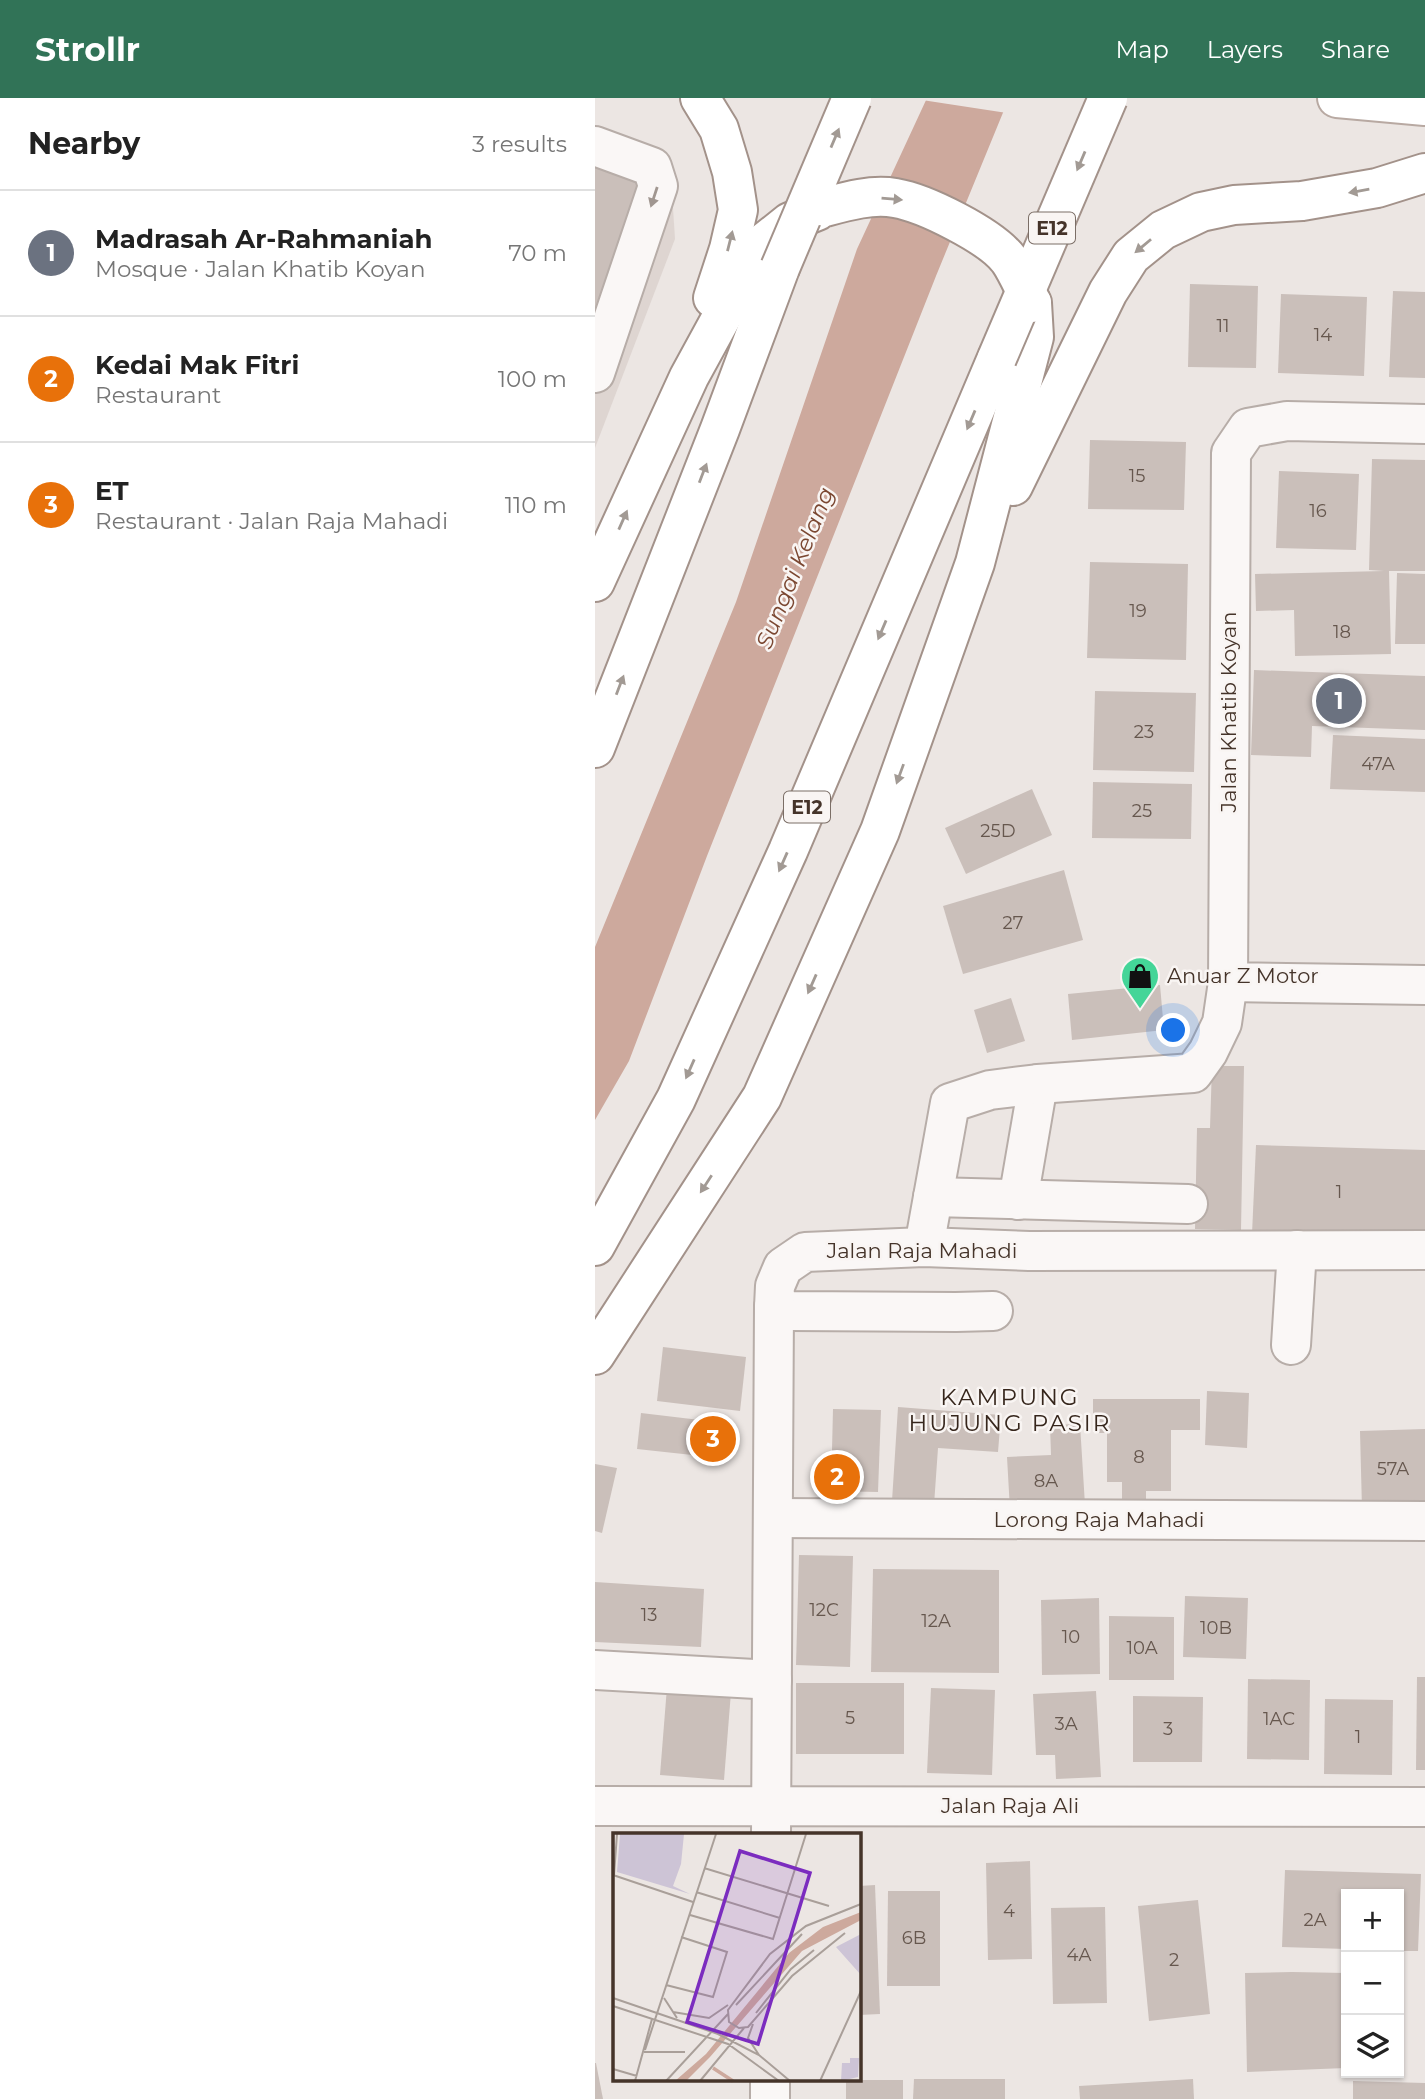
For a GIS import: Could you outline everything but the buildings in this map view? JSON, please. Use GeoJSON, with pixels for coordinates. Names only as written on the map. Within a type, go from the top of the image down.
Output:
{"type":"FeatureCollection","features":[{"type":"Feature","properties":{"kind":"main road"},"geometry":{"type":"LineString","coordinates":[[689,377],[729,249],[738,211],[719,130],[701,98]]}},
{"type":"Feature","properties":{"kind":"main road"},"geometry":{"type":"LineString","coordinates":[[595,748],[780,268],[852,98]]}},
{"type":"Feature","properties":{"kind":"main road","name":"E12"},"geometry":{"type":"LineString","coordinates":[[595,1245],[676,1099],[788,851],[1108,98]]}},
{"type":"Feature","properties":{"kind":"main road"},"geometry":{"type":"LineString","coordinates":[[1337,98],[1425,106]]}},
{"type":"Feature","properties":{"kind":"main road"},"geometry":{"type":"LineString","coordinates":[[975,563],[1108,292],[1131,256],[1163,230],[1201,212],[1234,205],[1302,201],[1377,188],[1425,173]]}},
{"type":"Feature","properties":{"kind":"main road"},"geometry":{"type":"LineString","coordinates":[[595,582],[689,377],[761,245],[790,222],[825,207],[855,199],[893,198],[917,204],[946,217],[982,236],[1008,258],[1032,303],[1034,337],[975,563],[880,831],[762,1097],[595,1355]]}},
{"type":"Feature","properties":{"kind":"street"},"geometry":{"type":"LineString","coordinates":[[595,146],[653,167],[658,186],[595,373]]}},
{"type":"Feature","properties":{"kind":"street","name":"Jalan Khatib Koyan"},"geometry":{"type":"LineString","coordinates":[[1038,1084],[1193,1073],[1208,1052],[1222,1023],[1228,982],[1231,453],[1248,428],[1287,421],[1425,424]]}},
{"type":"Feature","properties":{"kind":"street"},"geometry":{"type":"LineString","coordinates":[[1228,982],[1425,985]]}},
{"type":"Feature","properties":{"kind":"street"},"geometry":{"type":"LineString","coordinates":[[924,1247],[950,1103],[990,1090],[1038,1084],[1018,1200]]}},
{"type":"Feature","properties":{"kind":"street"},"geometry":{"type":"LineString","coordinates":[[933,1197],[1188,1204]]}},
{"type":"Feature","properties":{"kind":"street","name":"Jalan Raja Mahadi"},"geometry":{"type":"LineString","coordinates":[[771,1820],[774,1307],[775,1286],[783,1267],[805,1252],[924,1247],[1186,1252],[1425,1250]]}},
{"type":"Feature","properties":{"kind":"street"},"geometry":{"type":"LineString","coordinates":[[1291,1345],[1297,1250]]}},
{"type":"Feature","properties":{"kind":"street"},"geometry":{"type":"LineString","coordinates":[[774,1307],[791,1311],[993,1311]]}},
{"type":"Feature","properties":{"kind":"street","name":"Lorong Raja Mahadi"},"geometry":{"type":"LineString","coordinates":[[773,1518],[1425,1521]]}},
{"type":"Feature","properties":{"kind":"street"},"geometry":{"type":"LineString","coordinates":[[595,1670],[772,1680]]}},
{"type":"Feature","properties":{"kind":"street","name":"Jalan Raja Ali"},"geometry":{"type":"LineString","coordinates":[[595,1806],[771,1820],[1425,1807]]}},
{"type":"Feature","properties":{"kind":"street"},"geometry":{"type":"LineString","coordinates":[[770,2081],[770,2099]]}},
{"type":"Feature","properties":{"kind":"shaded area"},"geometry":{"type":"Polygon","coordinates":[[[595,135],[671,177],[675,239],[595,448],[595,135]]]}},
{"type":"Feature","properties":{"kind":"water","name":"Sungai Kelang"},"geometry":{"type":"Polygon","coordinates":[[[927,98],[1009,98],[707,856],[629,1061],[595,1120],[595,947],[736,602],[857,249],[927,98]]]}},
{"type":"Feature","properties":{"kind":"pier"},"geometry":{"type":"Polygon","coordinates":[[[1013,98],[1007,113],[922,100],[1013,98]]]}},
{"type":"Feature","properties":{"kind":"place","name":"Madrasah Ar-Rahmaniah"},"geometry":{"type":"Point","coordinates":[1339,701]}},
{"type":"Feature","properties":{"kind":"place","name":"Anuar Z Motor"},"geometry":{"type":"Point","coordinates":[1140,1010]}},
{"type":"Feature","properties":{"kind":"place","name":"ET"},"geometry":{"type":"Point","coordinates":[713,1439]}},
{"type":"Feature","properties":{"kind":"place","name":"Kedai Mak Fitri"},"geometry":{"type":"Point","coordinates":[837,1477]}},
{"type":"Feature","properties":{"kind":"district","name":"KAMPUNG HUJUNG PASIR"},"geometry":{"type":"Point","coordinates":[1010,1410]}}]}
